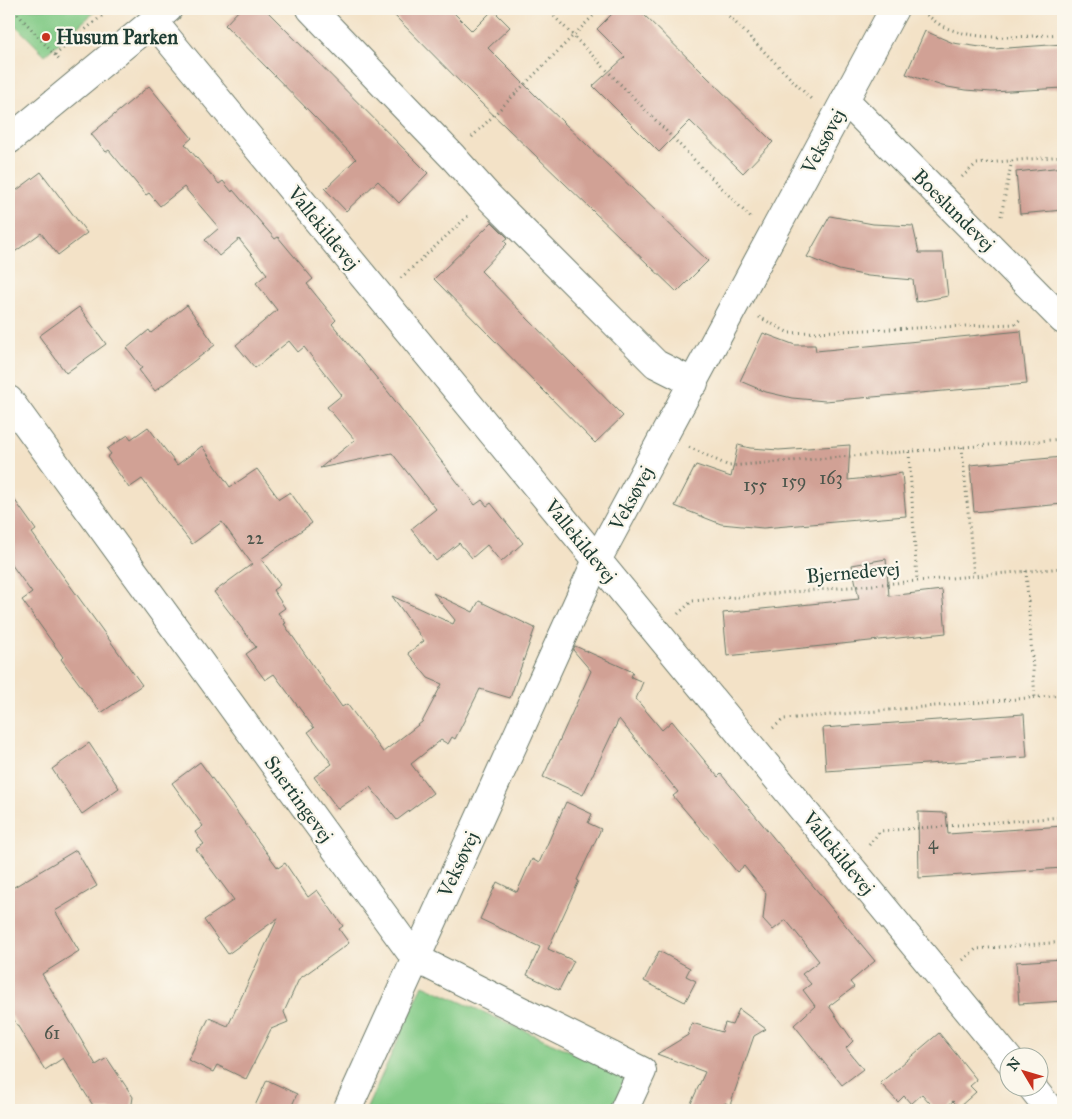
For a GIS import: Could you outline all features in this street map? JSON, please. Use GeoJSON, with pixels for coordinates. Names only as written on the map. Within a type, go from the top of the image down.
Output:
{"type":"FeatureCollection","features":[{"type":"Feature","properties":{"kind":"street"},"geometry":{"type":"LineString","coordinates":[[311,9],[489,197],[656,364],[694,383]]}},
{"type":"Feature","properties":{"kind":"street","name":"Veksøvej"},"geometry":{"type":"LineString","coordinates":[[346,1110],[598,560],[894,9]]}},
{"type":"Feature","properties":{"kind":"street"},"geometry":{"type":"LineString","coordinates":[[9,140],[161,15]]}},
{"type":"Feature","properties":{"kind":"street","name":"Vallekildevej"},"geometry":{"type":"LineString","coordinates":[[161,15],[380,297],[1000,1049]]}},
{"type":"Feature","properties":{"kind":"street","name":"Boeslundevej"},"geometry":{"type":"LineString","coordinates":[[839,111],[940,196],[1063,320]]}},
{"type":"Feature","properties":{"kind":"street","name":"Snertingevej"},"geometry":{"type":"LineString","coordinates":[[9,400],[415,958],[642,1071],[624,1110]]}},
{"type":"Feature","properties":{"kind":"street"},"geometry":{"type":"LineString","coordinates":[[1039,1096],[1050,1110]]}},
{"type":"Feature","properties":{"kind":"path"},"geometry":{"type":"LineString","coordinates":[[55,55],[110,9]]}},
{"type":"Feature","properties":{"kind":"path"},"geometry":{"type":"LineString","coordinates":[[547,9],[771,238]]}},
{"type":"Feature","properties":{"kind":"path"},"geometry":{"type":"LineString","coordinates":[[453,157],[600,9]]}},
{"type":"Feature","properties":{"kind":"path"},"geometry":{"type":"LineString","coordinates":[[722,9],[839,111]]}},
{"type":"Feature","properties":{"kind":"path"},"geometry":{"type":"LineString","coordinates":[[918,9],[942,25],[964,33],[1002,37],[1063,34]]}},
{"type":"Feature","properties":{"kind":"path"},"geometry":{"type":"LineString","coordinates":[[9,11],[15,11],[80,82]]}},
{"type":"Feature","properties":{"kind":"path"},"geometry":{"type":"LineString","coordinates":[[940,196],[976,164],[1063,156]]}},
{"type":"Feature","properties":{"kind":"path"},"geometry":{"type":"LineString","coordinates":[[987,242],[1000,224],[1012,160]]}},
{"type":"Feature","properties":{"kind":"path"},"geometry":{"type":"LineString","coordinates":[[380,297],[489,197]]}},
{"type":"Feature","properties":{"kind":"path"},"geometry":{"type":"LineString","coordinates":[[736,304],[790,332],[1015,324],[1044,300]]}},
{"type":"Feature","properties":{"kind":"path"},"geometry":{"type":"LineString","coordinates":[[666,435],[729,466],[1063,439]]}},
{"type":"Feature","properties":{"kind":"path"},"geometry":{"type":"LineString","coordinates":[[962,447],[974,576]]}},
{"type":"Feature","properties":{"kind":"path"},"geometry":{"type":"LineString","coordinates":[[908,452],[917,581]]}},
{"type":"Feature","properties":{"kind":"path","name":"Bjernedevej"},"geometry":{"type":"LineString","coordinates":[[657,632],[692,601],[1063,568]]}},
{"type":"Feature","properties":{"kind":"path"},"geometry":{"type":"LineString","coordinates":[[1026,571],[1035,698]]}},
{"type":"Feature","properties":{"kind":"path"},"geometry":{"type":"LineString","coordinates":[[751,747],[784,719],[1063,695]]}},
{"type":"Feature","properties":{"kind":"path"},"geometry":{"type":"LineString","coordinates":[[850,868],[880,831],[1063,816]]}},
{"type":"Feature","properties":{"kind":"path"},"geometry":{"type":"LineString","coordinates":[[942,978],[976,949],[1063,942]]}},
{"type":"Feature","properties":{"kind":"green space","name":"Husum Parken"},"geometry":{"type":"Polygon","coordinates":[[[9,9],[98,9],[45,55],[9,19],[9,9]]]}},
{"type":"Feature","properties":{"kind":"green space"},"geometry":{"type":"Polygon","coordinates":[[[423,985],[628,1077],[612,1110],[366,1110],[423,985]]]}},
{"type":"Feature","properties":{"kind":"building"},"geometry":{"type":"Polygon","coordinates":[[[240,9],[265,9],[428,173],[399,203],[378,181],[346,211],[325,189],[356,159],[225,25],[240,9]]]}},
{"type":"Feature","properties":{"kind":"building"},"geometry":{"type":"Polygon","coordinates":[[[388,9],[450,9],[472,31],[493,10],[510,27],[488,48],[708,261],[677,292],[479,101],[388,9]]]}},
{"type":"Feature","properties":{"kind":"building"},"geometry":{"type":"Polygon","coordinates":[[[617,9],[638,9],[773,142],[743,173],[690,121],[659,152],[593,86],[625,57],[597,29],[617,9]]]}},
{"type":"Feature","properties":{"kind":"building"},"geometry":{"type":"Polygon","coordinates":[[[925,31],[953,43],[994,49],[1063,44],[1063,88],[992,92],[965,90],[942,86],[906,74],[925,31]]]}},
{"type":"Feature","properties":{"kind":"building"},"geometry":{"type":"Polygon","coordinates":[[[149,86],[192,138],[185,144],[219,184],[223,181],[275,239],[278,237],[313,279],[307,284],[336,320],[332,324],[389,393],[475,505],[482,500],[487,506],[491,503],[523,543],[501,562],[487,545],[472,558],[459,543],[436,561],[411,529],[436,509],[392,453],[320,468],[355,440],[327,407],[342,395],[304,347],[298,352],[289,341],[255,368],[236,345],[277,310],[256,283],[267,274],[239,239],[219,256],[205,240],[219,228],[184,187],[160,206],[149,193],[146,195],[109,150],[106,152],[91,134],[149,86]]]}},
{"type":"Feature","properties":{"kind":"building"},"geometry":{"type":"Polygon","coordinates":[[[1063,167],[1063,210],[1020,214],[1016,172],[1063,167]]]}},
{"type":"Feature","properties":{"kind":"building"},"geometry":{"type":"Polygon","coordinates":[[[41,172],[87,233],[58,255],[41,233],[9,256],[9,196],[41,172]]]}},
{"type":"Feature","properties":{"kind":"building"},"geometry":{"type":"Polygon","coordinates":[[[830,216],[873,224],[913,226],[919,253],[943,253],[948,296],[916,302],[913,280],[868,276],[839,270],[807,257],[830,216]]]}},
{"type":"Feature","properties":{"kind":"building"},"geometry":{"type":"Polygon","coordinates":[[[492,222],[508,238],[504,241],[507,244],[481,271],[623,416],[595,443],[434,279],[492,222]]]}},
{"type":"Feature","properties":{"kind":"building"},"geometry":{"type":"Polygon","coordinates":[[[187,305],[215,345],[155,391],[139,370],[142,368],[127,348],[149,330],[151,333],[187,305]]]}},
{"type":"Feature","properties":{"kind":"building"},"geometry":{"type":"Polygon","coordinates":[[[79,307],[106,344],[66,373],[39,336],[79,307]]]}},
{"type":"Feature","properties":{"kind":"building"},"geometry":{"type":"Polygon","coordinates":[[[1021,331],[1027,384],[825,401],[792,398],[766,392],[740,381],[763,333],[795,345],[815,345],[816,351],[1021,331]]]}},
{"type":"Feature","properties":{"kind":"building"},"geometry":{"type":"Polygon","coordinates":[[[148,427],[177,465],[202,446],[230,487],[257,469],[279,499],[290,492],[312,523],[261,559],[280,585],[273,590],[285,608],[278,613],[342,707],[347,704],[383,752],[422,722],[442,684],[428,678],[408,653],[424,641],[392,596],[453,624],[455,620],[433,593],[473,612],[479,601],[535,628],[510,698],[480,689],[455,739],[452,737],[448,744],[441,740],[411,764],[433,793],[397,820],[370,787],[338,809],[314,777],[332,764],[308,732],[314,728],[274,674],[265,680],[246,654],[256,647],[214,592],[252,564],[222,522],[192,544],[142,479],[129,488],[107,457],[111,454],[107,449],[128,435],[131,439],[148,427]]]}},
{"type":"Feature","properties":{"kind":"building"},"geometry":{"type":"Polygon","coordinates":[[[738,445],[750,448],[779,450],[850,445],[848,480],[902,473],[906,516],[763,528],[721,524],[675,506],[696,465],[731,477],[738,445]]]}},
{"type":"Feature","properties":{"kind":"building"},"geometry":{"type":"Polygon","coordinates":[[[1063,457],[1063,504],[974,512],[970,465],[1063,457]]]}},
{"type":"Feature","properties":{"kind":"building"},"geometry":{"type":"Polygon","coordinates":[[[9,492],[36,530],[32,533],[142,685],[101,713],[61,659],[63,657],[22,600],[32,593],[9,561],[9,492]]]}},
{"type":"Feature","properties":{"kind":"building"},"geometry":{"type":"Polygon","coordinates":[[[886,559],[889,596],[942,590],[946,633],[727,656],[723,613],[859,599],[852,565],[886,559]]]}},
{"type":"Feature","properties":{"kind":"building"},"geometry":{"type":"Polygon","coordinates":[[[575,646],[633,672],[631,677],[643,682],[636,699],[662,730],[672,721],[718,777],[721,774],[875,961],[850,982],[854,987],[829,1006],[853,1041],[846,1048],[863,1069],[842,1085],[794,1025],[815,1006],[803,990],[811,984],[802,974],[819,961],[786,920],[773,930],[763,919],[766,893],[744,866],[737,872],[673,796],[678,792],[619,719],[583,795],[543,777],[591,671],[573,650],[575,646]]]}},
{"type":"Feature","properties":{"kind":"building"},"geometry":{"type":"Polygon","coordinates":[[[1024,714],[1027,757],[826,771],[823,728],[1024,714]]]}},
{"type":"Feature","properties":{"kind":"building"},"geometry":{"type":"Polygon","coordinates":[[[89,743],[119,788],[82,814],[52,769],[89,743]]]}},
{"type":"Feature","properties":{"kind":"building"},"geometry":{"type":"Polygon","coordinates":[[[200,762],[278,868],[285,863],[308,897],[317,890],[343,926],[339,929],[349,943],[299,979],[284,1012],[288,1022],[271,1029],[246,1079],[217,1065],[213,1072],[188,1060],[209,1018],[228,1026],[278,918],[228,954],[204,920],[234,900],[196,849],[204,844],[195,832],[203,826],[172,783],[200,762]]]}},
{"type":"Feature","properties":{"kind":"building"},"geometry":{"type":"Polygon","coordinates":[[[566,802],[592,814],[588,823],[601,829],[548,949],[574,961],[559,990],[527,975],[540,947],[480,919],[497,882],[517,892],[532,859],[539,863],[566,802]]]}},
{"type":"Feature","properties":{"kind":"building"},"geometry":{"type":"Polygon","coordinates":[[[918,812],[946,813],[948,834],[1063,826],[1063,868],[919,878],[918,812]]]}},
{"type":"Feature","properties":{"kind":"building"},"geometry":{"type":"Polygon","coordinates":[[[76,850],[97,886],[55,911],[79,951],[42,974],[96,1065],[107,1058],[133,1097],[131,1110],[96,1110],[63,1058],[45,1070],[9,1012],[9,890],[76,850]]]}},
{"type":"Feature","properties":{"kind":"building"},"geometry":{"type":"Polygon","coordinates":[[[659,951],[690,968],[686,976],[696,981],[685,1002],[644,981],[659,951]]]}},
{"type":"Feature","properties":{"kind":"building"},"geometry":{"type":"Polygon","coordinates":[[[1063,959],[1063,1001],[1019,1004],[1016,962],[1063,959]]]}},
{"type":"Feature","properties":{"kind":"building"},"geometry":{"type":"Polygon","coordinates":[[[739,1009],[766,1029],[754,1036],[730,1105],[725,1103],[722,1110],[688,1110],[705,1072],[657,1054],[688,1035],[692,1023],[722,1032],[725,1023],[732,1025],[739,1009]]]}},
{"type":"Feature","properties":{"kind":"building"},"geometry":{"type":"Polygon","coordinates":[[[939,1033],[977,1080],[970,1086],[976,1092],[959,1107],[953,1101],[943,1110],[936,1110],[922,1094],[911,1104],[904,1096],[898,1102],[880,1083],[939,1033]]]}},
{"type":"Feature","properties":{"kind":"building"},"geometry":{"type":"Polygon","coordinates":[[[267,1080],[297,1094],[290,1110],[253,1110],[267,1080]]]}},
{"type":"Feature","properties":{"kind":"place","name":"Husum Parken"},"geometry":{"type":"Point","coordinates":[46,37]}}]}
